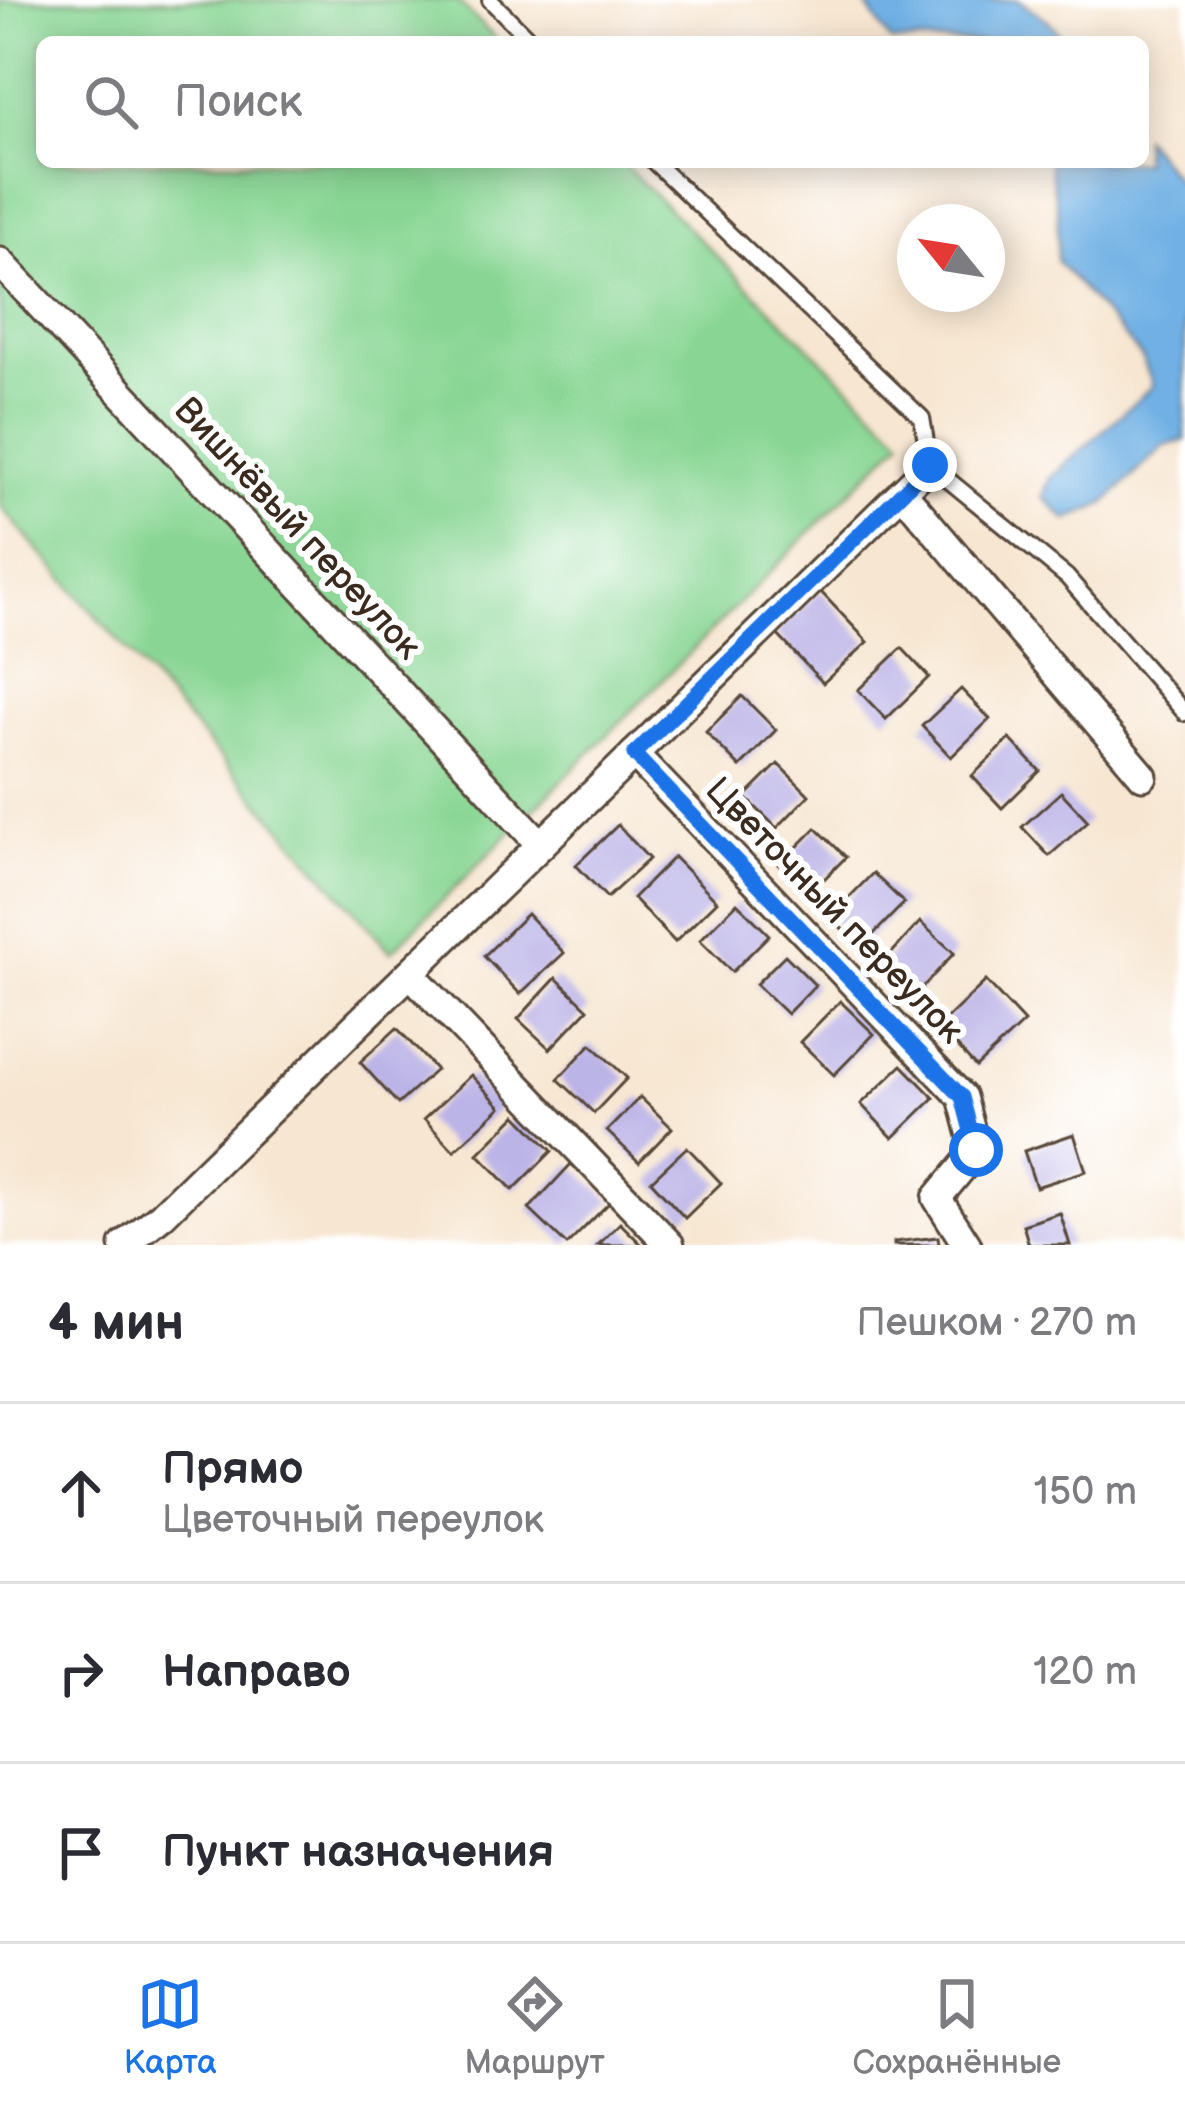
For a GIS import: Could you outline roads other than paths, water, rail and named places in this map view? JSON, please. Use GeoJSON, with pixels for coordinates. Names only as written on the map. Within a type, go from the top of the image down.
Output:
{"type":"FeatureCollection","features":[{"type":"Feature","properties":{"kind":"street","name":"Вишнёвый переулок"},"geometry":{"type":"LineString","coordinates":[[0,262],[541,845]]}},
{"type":"Feature","properties":{"kind":"street"},"geometry":{"type":"LineString","coordinates":[[124,1245],[162,1215],[930,465]]}},
{"type":"Feature","properties":{"kind":"street"},"geometry":{"type":"LineString","coordinates":[[902,492],[1143,776]]}},
{"type":"Feature","properties":{"kind":"street","name":"Цветочный переулок"},"geometry":{"type":"LineString","coordinates":[[634,754],[962,1097],[976,1150],[937,1198],[968,1245]]}},
{"type":"Feature","properties":{"kind":"street"},"geometry":{"type":"LineString","coordinates":[[410,974],[670,1245]]}},
{"type":"Feature","properties":{"kind":"lane"},"geometry":{"type":"LineString","coordinates":[[490,0],[526,36]]}},
{"type":"Feature","properties":{"kind":"lane"},"geometry":{"type":"LineString","coordinates":[[660,168],[922,418],[930,465],[1067,577],[1185,713]]}},
{"type":"Feature","properties":{"kind":"water"},"geometry":{"type":"Polygon","coordinates":[[[863,0],[1018,0],[1049,21],[1061,36],[887,36],[863,0]]]}},
{"type":"Feature","properties":{"kind":"water"},"geometry":{"type":"Polygon","coordinates":[[[1149,145],[1185,190],[1185,440],[1164,446],[1104,504],[1067,520],[1043,497],[1050,478],[1153,386],[1142,357],[1057,261],[1058,211],[1050,168],[1149,168],[1149,145]]]}}]}
